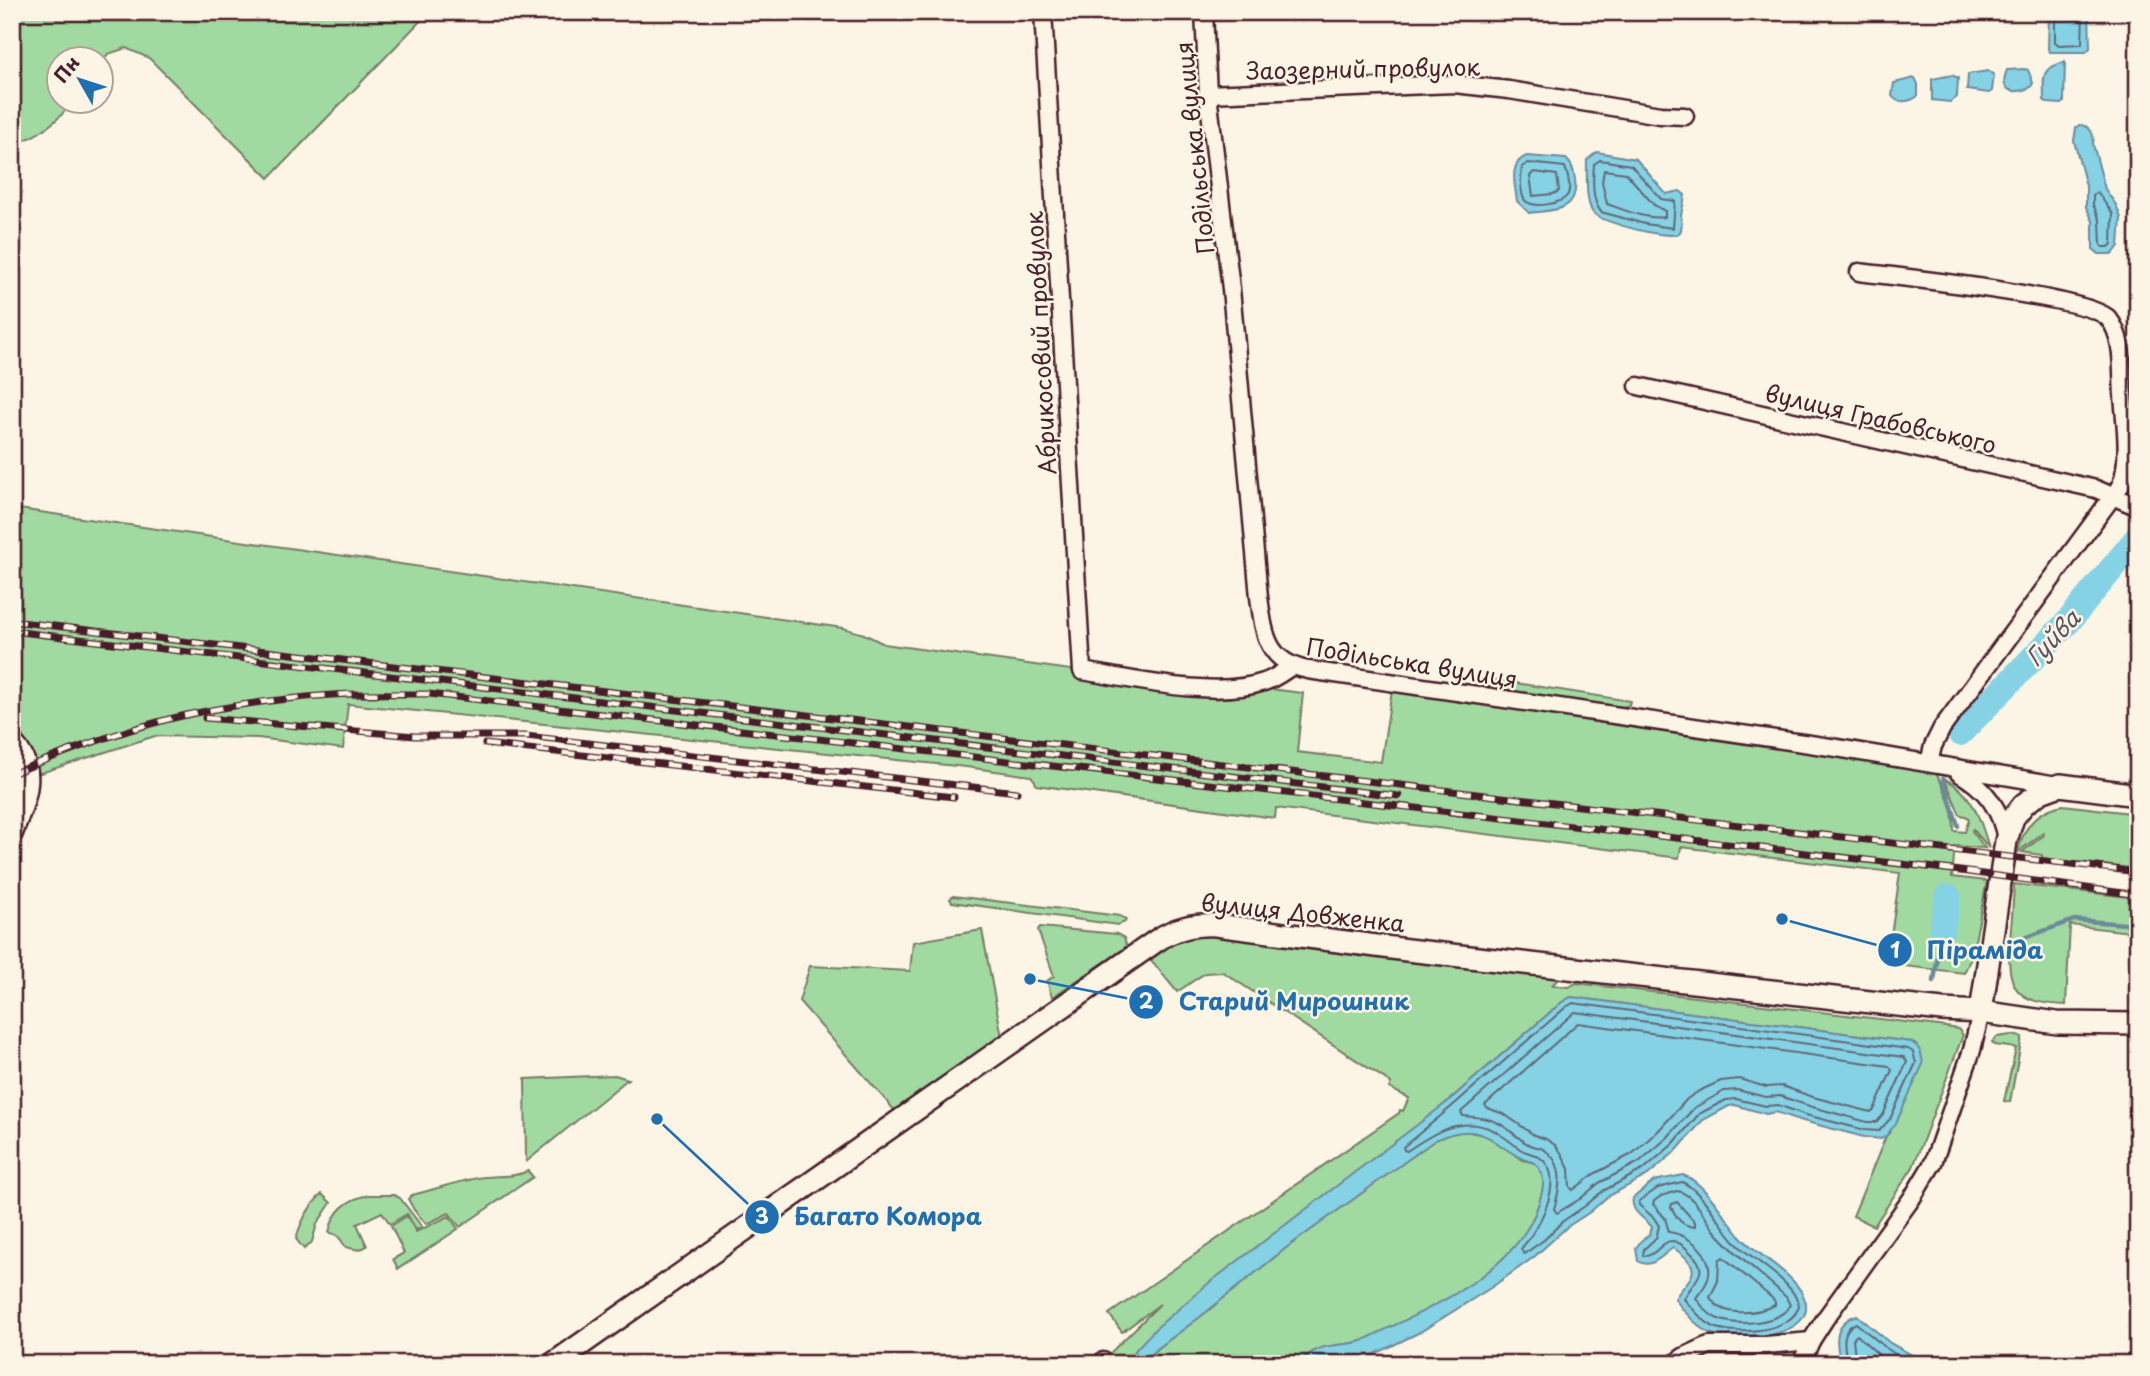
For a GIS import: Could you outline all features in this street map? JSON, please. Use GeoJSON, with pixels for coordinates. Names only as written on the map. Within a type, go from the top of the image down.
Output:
{"type":"FeatureCollection","features":[{"type":"Feature","properties":{"kind":"main road"},"geometry":{"type":"LineString","coordinates":[[12,743],[23,757],[28,777],[12,832]]}},
{"type":"Feature","properties":{"kind":"main road"},"geometry":{"type":"LineString","coordinates":[[1980,1012],[2006,841],[2013,818],[2024,804],[2041,792],[2060,785],[2138,795]]}},
{"type":"Feature","properties":{"kind":"main road","name":"вулиця Довженка"},"geometry":{"type":"LineString","coordinates":[[553,1364],[1156,941],[1187,926],[1216,925],[1407,950],[1980,1012],[2057,1023],[2138,1024]]}},
{"type":"Feature","properties":{"kind":"main road"},"geometry":{"type":"LineString","coordinates":[[1949,1010],[1959,1005],[1976,986],[1987,964]]}},
{"type":"Feature","properties":{"kind":"main road"},"geometry":{"type":"LineString","coordinates":[[1987,964],[1991,979],[2003,1000],[2029,1019]]}},
{"type":"Feature","properties":{"kind":"street","name":"Абрикосовий провулок"},"geometry":{"type":"LineString","coordinates":[[1043,12],[1082,671],[1215,688],[1261,684],[1292,666]]}},
{"type":"Feature","properties":{"kind":"street","name":"Подільська вулиця"},"geometry":{"type":"LineString","coordinates":[[1204,12],[1208,94],[1231,289],[1264,627],[1279,658],[1292,666],[1393,683],[2060,785]]}},
{"type":"Feature","properties":{"kind":"street","name":"Заозерний провулок"},"geometry":{"type":"LineString","coordinates":[[1208,94],[1454,84],[1509,90],[1660,115],[1685,116]]}},
{"type":"Feature","properties":{"kind":"street"},"geometry":{"type":"LineString","coordinates":[[1859,272],[2061,301],[2095,310],[2109,319],[2119,343],[2126,439],[2121,485],[1942,728],[1933,746],[1936,764],[1973,781],[1985,792],[1998,812],[2006,841]]}},
{"type":"Feature","properties":{"kind":"street","name":"вулиця Грабовського"},"geometry":{"type":"LineString","coordinates":[[1638,386],[2084,486],[2138,507]]}},
{"type":"Feature","properties":{"kind":"street"},"geometry":{"type":"LineString","coordinates":[[1801,1364],[1825,1319],[1912,1198],[1933,1163],[1972,1050],[1980,1012]]}},
{"type":"Feature","properties":{"kind":"street"},"geometry":{"type":"LineString","coordinates":[[1674,1364],[1709,1345],[1766,1345],[1811,1341]]}},
{"type":"Feature","properties":{"kind":"green space"},"geometry":{"type":"Polygon","coordinates":[[[12,12],[429,12],[269,178],[149,58],[126,48],[116,51],[116,46],[46,46],[46,116],[60,116],[30,138],[12,145],[12,12]]]}},
{"type":"Feature","properties":{"kind":"green space"},"geometry":{"type":"Polygon","coordinates":[[[12,508],[843,628],[884,644],[1185,686],[1247,686],[1303,693],[1297,752],[1381,762],[1393,683],[1929,763],[1947,795],[1954,831],[1965,832],[1969,819],[1960,815],[1945,779],[1963,791],[1969,799],[1989,848],[1973,829],[1985,848],[1955,846],[1952,877],[1987,881],[1972,956],[1964,973],[1887,964],[1900,873],[1681,847],[1679,858],[1276,808],[1275,818],[1036,785],[1031,776],[966,767],[348,704],[343,749],[258,738],[155,736],[28,777],[12,832],[12,508]]]}},
{"type":"Feature","properties":{"kind":"green space"},"geometry":{"type":"Polygon","coordinates":[[[1490,679],[1630,701],[1629,705],[1623,707],[1500,690],[1495,688],[1490,679]]]}},
{"type":"Feature","properties":{"kind":"green space"},"geometry":{"type":"Polygon","coordinates":[[[2063,805],[2138,814],[2138,869],[2042,858],[2042,855],[2022,852],[2044,835],[2043,833],[2018,852],[2020,843],[2033,821],[2046,811],[2063,805]]]}},
{"type":"Feature","properties":{"kind":"green space"},"geometry":{"type":"Polygon","coordinates":[[[2014,884],[2138,898],[2138,933],[2070,925],[2066,1005],[2035,1001],[2017,990],[2010,970],[2014,884]]]}},
{"type":"Feature","properties":{"kind":"green space"},"geometry":{"type":"Polygon","coordinates":[[[953,896],[1120,916],[1126,919],[1118,925],[952,902],[950,899],[953,896]]]}},
{"type":"Feature","properties":{"kind":"green space"},"geometry":{"type":"Polygon","coordinates":[[[1040,927],[1117,934],[1124,938],[1126,945],[1124,949],[1052,997],[1047,981],[1054,976],[1038,930],[1040,927]]]}},
{"type":"Feature","properties":{"kind":"green space"},"geometry":{"type":"Polygon","coordinates":[[[982,930],[1004,1048],[902,1119],[799,1001],[810,966],[910,971],[913,942],[982,930]]]}},
{"type":"Feature","properties":{"kind":"green space"},"geometry":{"type":"Polygon","coordinates":[[[1176,930],[1571,968],[1552,985],[1569,987],[1576,983],[1939,1026],[1958,1029],[1963,1035],[1913,1167],[1874,1226],[1853,1216],[1890,1132],[1917,1046],[1911,1042],[1571,997],[1446,1103],[1137,1348],[1127,1364],[1099,1364],[1160,1304],[1122,1332],[1109,1314],[1400,1110],[1403,1111],[1409,1098],[1389,1088],[1391,1083],[1223,972],[1205,973],[1177,992],[1143,950],[1176,930]]]}},
{"type":"Feature","properties":{"kind":"green space"},"geometry":{"type":"Polygon","coordinates":[[[1997,1037],[2022,1037],[2010,1102],[2004,1101],[2016,1048],[1995,1045],[1992,1042],[1997,1037]]]}},
{"type":"Feature","properties":{"kind":"green space"},"geometry":{"type":"Polygon","coordinates":[[[615,1075],[628,1079],[526,1162],[525,1079],[615,1075]]]}},
{"type":"Feature","properties":{"kind":"green space"},"geometry":{"type":"Polygon","coordinates":[[[1464,1131],[1489,1136],[1523,1160],[1535,1163],[1543,1177],[1541,1197],[1528,1228],[1511,1251],[1490,1270],[1440,1303],[1362,1341],[1318,1349],[1296,1364],[1146,1364],[1153,1352],[1286,1248],[1435,1140],[1464,1131]]]}},
{"type":"Feature","properties":{"kind":"green space"},"geometry":{"type":"Polygon","coordinates":[[[528,1171],[533,1177],[460,1227],[449,1213],[426,1224],[408,1199],[412,1195],[465,1181],[528,1171]]]}},
{"type":"Feature","properties":{"kind":"green space"},"geometry":{"type":"Polygon","coordinates":[[[322,1194],[331,1203],[317,1224],[312,1242],[304,1249],[296,1239],[298,1232],[309,1209],[322,1194]]]}},
{"type":"Feature","properties":{"kind":"green space"},"geometry":{"type":"Polygon","coordinates":[[[369,1195],[394,1195],[400,1198],[422,1227],[416,1230],[407,1214],[390,1224],[382,1212],[357,1224],[367,1246],[359,1250],[346,1247],[337,1236],[329,1233],[334,1218],[342,1207],[354,1199],[369,1195]]]}},
{"type":"Feature","properties":{"kind":"green space"},"geometry":{"type":"Polygon","coordinates":[[[407,1216],[416,1232],[449,1216],[458,1229],[398,1269],[393,1259],[404,1253],[391,1226],[407,1216]]]}},
{"type":"Feature","properties":{"kind":"water"},"geometry":{"type":"Polygon","coordinates":[[[2049,12],[2089,12],[2090,48],[2086,52],[2050,52],[2049,12]]]}},
{"type":"Feature","properties":{"kind":"water"},"geometry":{"type":"Polygon","coordinates":[[[2065,62],[2064,102],[2047,103],[2044,100],[2045,75],[2051,68],[2065,62]]]}},
{"type":"Feature","properties":{"kind":"water"},"geometry":{"type":"Polygon","coordinates":[[[2007,70],[2028,70],[2033,83],[2031,87],[2019,91],[2009,90],[2005,83],[2007,70]]]}},
{"type":"Feature","properties":{"kind":"water"},"geometry":{"type":"Polygon","coordinates":[[[1988,71],[1994,75],[1992,91],[1989,93],[1967,90],[1968,74],[1988,71]]]}},
{"type":"Feature","properties":{"kind":"water"},"geometry":{"type":"Polygon","coordinates":[[[1952,75],[1958,78],[1957,97],[1950,102],[1932,100],[1932,79],[1952,75]]]}},
{"type":"Feature","properties":{"kind":"water"},"geometry":{"type":"Polygon","coordinates":[[[1915,78],[1918,96],[1904,101],[1892,96],[1894,83],[1915,78]]]}},
{"type":"Feature","properties":{"kind":"water"},"geometry":{"type":"Polygon","coordinates":[[[2079,125],[2089,128],[2092,134],[2105,189],[2121,218],[2119,246],[2113,254],[2099,254],[2093,249],[2093,221],[2086,207],[2086,186],[2074,141],[2079,125]]]}},
{"type":"Feature","properties":{"kind":"water"},"geometry":{"type":"Polygon","coordinates":[[[1597,152],[1636,159],[1666,194],[1680,191],[1685,195],[1680,232],[1664,235],[1637,230],[1593,213],[1588,195],[1587,160],[1597,152]]]}},
{"type":"Feature","properties":{"kind":"water"},"geometry":{"type":"Polygon","coordinates":[[[1527,156],[1568,161],[1575,179],[1573,198],[1569,203],[1556,210],[1529,213],[1517,201],[1515,169],[1517,163],[1527,156]]]}},
{"type":"Feature","properties":{"kind":"water"},"geometry":{"type":"Polygon","coordinates":[[[1571,997],[1911,1042],[1921,1053],[1923,1064],[1896,1123],[1881,1139],[1864,1137],[1776,1112],[1766,1114],[1735,1105],[1729,1106],[1703,1120],[1678,1149],[1648,1175],[1607,1197],[1567,1227],[1534,1257],[1420,1332],[1361,1361],[1296,1364],[1318,1349],[1362,1341],[1439,1303],[1490,1270],[1511,1251],[1528,1228],[1543,1187],[1543,1178],[1535,1163],[1479,1134],[1467,1132],[1435,1140],[1286,1248],[1153,1352],[1146,1364],[1127,1364],[1137,1348],[1155,1329],[1210,1282],[1446,1103],[1571,997]]]}},
{"type":"Feature","properties":{"kind":"water"},"geometry":{"type":"Polygon","coordinates":[[[1683,1175],[1707,1193],[1748,1244],[1798,1287],[1806,1309],[1801,1321],[1789,1329],[1755,1337],[1737,1338],[1709,1333],[1690,1318],[1675,1299],[1692,1275],[1693,1270],[1685,1257],[1673,1248],[1652,1263],[1638,1261],[1636,1248],[1650,1234],[1652,1227],[1636,1211],[1633,1198],[1654,1181],[1683,1175]]]}},
{"type":"Feature","properties":{"kind":"water"},"geometry":{"type":"Polygon","coordinates":[[[1857,1315],[1890,1343],[1928,1364],[1841,1364],[1838,1334],[1849,1318],[1857,1315]]]}},
{"type":"Feature","properties":{"kind":"waterway","name":"Гуйва"},"geometry":{"type":"LineString","coordinates":[[1960,733],[2068,622],[2138,537]]}},
{"type":"Feature","properties":{"kind":"waterway"},"geometry":{"type":"LineString","coordinates":[[1943,779],[1958,826]]}},
{"type":"Feature","properties":{"kind":"waterway","name":"Гуйва"},"geometry":{"type":"LineString","coordinates":[[1942,929],[1948,897]]}},
{"type":"Feature","properties":{"kind":"waterway","name":"Гуйва"},"geometry":{"type":"LineString","coordinates":[[2019,940],[2074,920],[2138,925]]}},
{"type":"Feature","properties":{"kind":"waterway"},"geometry":{"type":"LineString","coordinates":[[1934,981],[1942,929]]}},
{"type":"Feature","properties":{"kind":"railway"},"geometry":{"type":"LineString","coordinates":[[12,621],[2138,872]]}},
{"type":"Feature","properties":{"kind":"railway"},"geometry":{"type":"LineString","coordinates":[[12,631],[1399,796]]}},
{"type":"Feature","properties":{"kind":"railway"},"geometry":{"type":"LineString","coordinates":[[12,774],[109,737],[209,710],[332,695],[429,694],[1953,870],[2138,895]]}},
{"type":"Feature","properties":{"kind":"railway"},"geometry":{"type":"LineString","coordinates":[[205,718],[415,736],[526,736],[1017,792]]}},
{"type":"Feature","properties":{"kind":"railway"},"geometry":{"type":"LineString","coordinates":[[485,744],[954,797]]}},
{"type":"Feature","properties":{"kind":"place","name":"Піраміда"},"geometry":{"type":"Point","coordinates":[1782,919]}},
{"type":"Feature","properties":{"kind":"place","name":"Старий Мирошник"},"geometry":{"type":"Point","coordinates":[1030,979]}},
{"type":"Feature","properties":{"kind":"place","name":"Багато Комора"},"geometry":{"type":"Point","coordinates":[657,1119]}}]}
